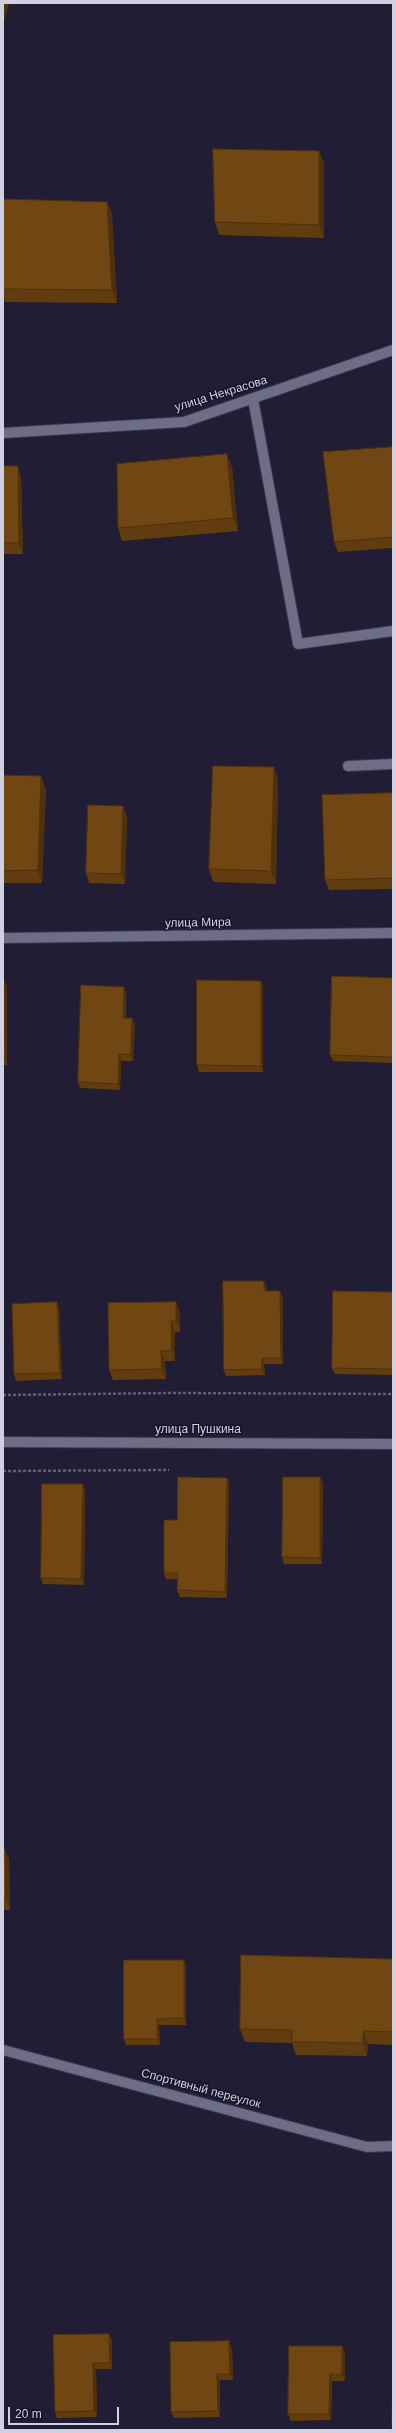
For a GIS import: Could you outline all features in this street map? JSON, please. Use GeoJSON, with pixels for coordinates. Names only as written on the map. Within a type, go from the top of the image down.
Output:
{"type":"FeatureCollection","features":[{"type":"Feature","properties":{"kind":"street","name":"улица Некрасова"},"geometry":{"type":"LineString","coordinates":[[3,433],[184,422],[393,350]]}},
{"type":"Feature","properties":{"kind":"street"},"geometry":{"type":"LineString","coordinates":[[253,399],[298,644],[393,631]]}},
{"type":"Feature","properties":{"kind":"street"},"geometry":{"type":"LineString","coordinates":[[348,766],[393,764]]}},
{"type":"Feature","properties":{"kind":"street","name":"улица Мира"},"geometry":{"type":"LineString","coordinates":[[3,938],[393,933]]}},
{"type":"Feature","properties":{"kind":"street","name":"улица Пушкина"},"geometry":{"type":"LineString","coordinates":[[3,1442],[393,1444]]}},
{"type":"Feature","properties":{"kind":"street","name":"Спортивный переулок"},"geometry":{"type":"LineString","coordinates":[[3,2050],[367,2147],[393,2146]]}},
{"type":"Feature","properties":{"kind":"path"},"geometry":{"type":"LineString","coordinates":[[3,1395],[172,1393],[393,1394]]}},
{"type":"Feature","properties":{"kind":"building"},"geometry":{"type":"Polygon","coordinates":[[[213,149],[319,151],[319,225],[215,222],[213,149]]]}},
{"type":"Feature","properties":{"kind":"building"},"geometry":{"type":"Polygon","coordinates":[[[3,199],[107,202],[112,290],[3,289],[3,199]]]}},
{"type":"Feature","properties":{"kind":"building"},"geometry":{"type":"Polygon","coordinates":[[[393,447],[393,537],[334,542],[323,452],[393,447]]]}},
{"type":"Feature","properties":{"kind":"building"},"geometry":{"type":"Polygon","coordinates":[[[227,454],[233,518],[118,528],[117,464],[227,454]]]}},
{"type":"Feature","properties":{"kind":"building"},"geometry":{"type":"Polygon","coordinates":[[[3,466],[18,466],[19,543],[3,543],[3,466]]]}},
{"type":"Feature","properties":{"kind":"building"},"geometry":{"type":"Polygon","coordinates":[[[213,766],[274,767],[271,871],[209,869],[213,766]]]}},
{"type":"Feature","properties":{"kind":"building"},"geometry":{"type":"Polygon","coordinates":[[[3,775],[41,776],[38,870],[3,871],[3,775]]]}},
{"type":"Feature","properties":{"kind":"building"},"geometry":{"type":"Polygon","coordinates":[[[393,793],[393,878],[325,880],[322,795],[393,793]]]}},
{"type":"Feature","properties":{"kind":"building"},"geometry":{"type":"Polygon","coordinates":[[[88,805],[123,806],[121,874],[86,873],[88,805]]]}},
{"type":"Feature","properties":{"kind":"building"},"geometry":{"type":"Polygon","coordinates":[[[332,976],[393,978],[393,1057],[330,1055],[332,976]]]}},
{"type":"Feature","properties":{"kind":"building"},"geometry":{"type":"Polygon","coordinates":[[[4,980],[5,1059],[3,1059],[4,980]]]}},
{"type":"Feature","properties":{"kind":"building"},"geometry":{"type":"Polygon","coordinates":[[[197,980],[261,981],[261,1066],[197,1065],[197,980]]]}},
{"type":"Feature","properties":{"kind":"building"},"geometry":{"type":"Polygon","coordinates":[[[81,985],[124,987],[123,1018],[132,1018],[131,1055],[119,1054],[118,1084],[78,1082],[81,985]]]}},
{"type":"Feature","properties":{"kind":"building"},"geometry":{"type":"Polygon","coordinates":[[[223,1281],[264,1281],[264,1291],[280,1291],[281,1358],[262,1358],[262,1369],[224,1370],[223,1281]]]}},
{"type":"Feature","properties":{"kind":"building"},"geometry":{"type":"Polygon","coordinates":[[[333,1291],[393,1292],[393,1369],[332,1368],[333,1291]]]}},
{"type":"Feature","properties":{"kind":"building"},"geometry":{"type":"Polygon","coordinates":[[[57,1302],[60,1373],[14,1374],[12,1304],[57,1302]]]}},
{"type":"Feature","properties":{"kind":"building"},"geometry":{"type":"Polygon","coordinates":[[[176,1302],[176,1321],[171,1321],[172,1350],[161,1351],[162,1369],[109,1370],[108,1303],[176,1302]]]}},
{"type":"Feature","properties":{"kind":"building"},"geometry":{"type":"Polygon","coordinates":[[[178,1477],[227,1478],[225,1592],[177,1590],[178,1573],[164,1573],[164,1520],[177,1520],[178,1477]]]}},
{"type":"Feature","properties":{"kind":"building"},"geometry":{"type":"Polygon","coordinates":[[[283,1477],[320,1477],[320,1558],[282,1557],[283,1477]]]}},
{"type":"Feature","properties":{"kind":"building"},"geometry":{"type":"Polygon","coordinates":[[[42,1484],[83,1484],[81,1579],[41,1578],[42,1484]]]}},
{"type":"Feature","properties":{"kind":"building"},"geometry":{"type":"Polygon","coordinates":[[[3,1849],[5,1849],[6,1899],[3,1899],[3,1849]]]}},
{"type":"Feature","properties":{"kind":"building"},"geometry":{"type":"Polygon","coordinates":[[[241,1955],[393,1959],[393,2032],[363,2031],[363,2043],[292,2042],[292,2030],[240,2029],[241,1955]]]}},
{"type":"Feature","properties":{"kind":"building"},"geometry":{"type":"Polygon","coordinates":[[[124,1960],[184,1960],[184,2018],[157,2019],[158,2039],[124,2039],[124,1960]]]}},
{"type":"Feature","properties":{"kind":"building"},"geometry":{"type":"Polygon","coordinates":[[[109,2334],[110,2363],[93,2363],[94,2411],[55,2412],[53,2335],[109,2334]]]}},
{"type":"Feature","properties":{"kind":"building"},"geometry":{"type":"Polygon","coordinates":[[[229,2341],[230,2374],[217,2374],[218,2411],[171,2412],[170,2342],[229,2341]]]}},
{"type":"Feature","properties":{"kind":"building"},"geometry":{"type":"Polygon","coordinates":[[[289,2346],[342,2346],[342,2375],[330,2374],[329,2414],[288,2414],[289,2346]]]}},
{"type":"Feature","properties":{"kind":"building"},"geometry":{"type":"Polygon","coordinates":[[[393,2358],[393,2426],[392,2426],[393,2358]]]}}]}
